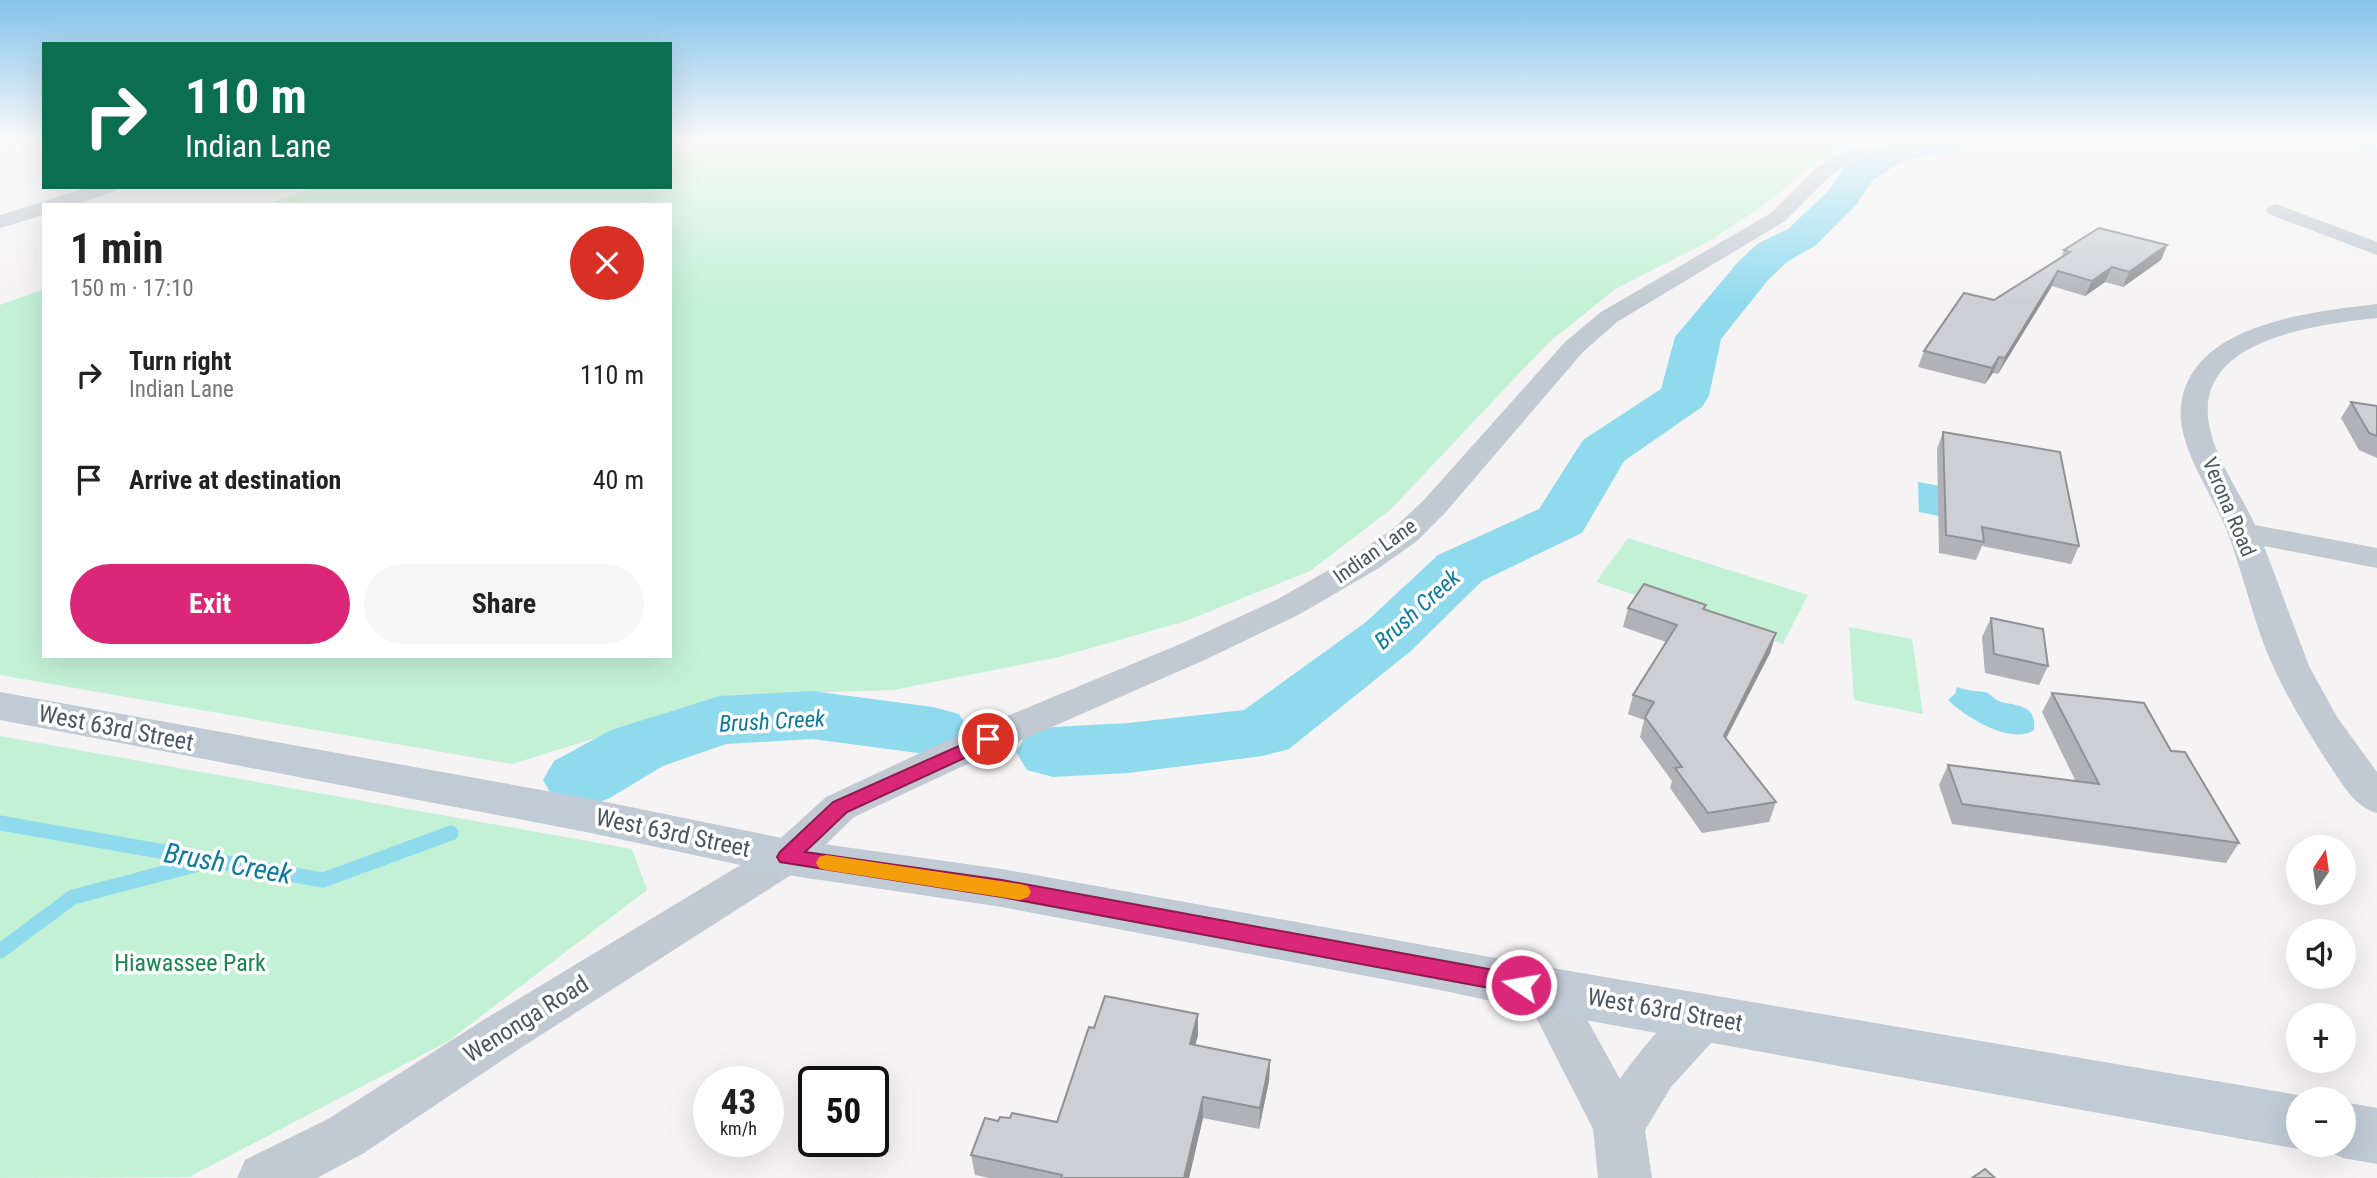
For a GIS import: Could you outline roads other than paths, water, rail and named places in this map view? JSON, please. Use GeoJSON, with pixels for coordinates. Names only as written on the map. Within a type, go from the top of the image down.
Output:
{"type":"FeatureCollection","features":[{"type":"Feature","properties":{"kind":"main road","name":"West 63rd Street"},"geometry":{"type":"LineString","coordinates":[[0,706],[586,815],[787,857],[1002,888],[1546,990],[2286,1120]]}},
{"type":"Feature","properties":{"kind":"main road"},"geometry":{"type":"LineString","coordinates":[[2356,1132],[2377,1136]]}},
{"type":"Feature","properties":{"kind":"street"},"geometry":{"type":"LineString","coordinates":[[60,203],[85,195]]}},
{"type":"Feature","properties":{"kind":"street","name":"Indian Lane"},"geometry":{"type":"LineString","coordinates":[[787,857],[840,807],[947,757],[1197,650],[1288,607],[1368,561],[1406,534],[1434,507],[1573,347],[1609,317],[1778,217],[1800,195]]}},
{"type":"Feature","properties":{"kind":"street"},"geometry":{"type":"LineString","coordinates":[[0,222],[42,209]]}},
{"type":"Feature","properties":{"kind":"street"},"geometry":{"type":"LineString","coordinates":[[2276,210],[2377,249]]}},
{"type":"Feature","properties":{"kind":"street","name":"Verona Road"},"geometry":{"type":"LineString","coordinates":[[2377,311],[2300,322],[2258,336],[2228,351],[2205,372],[2197,390],[2195,424],[2207,457],[2243,532],[2283,648],[2332,739],[2377,799]]}},
{"type":"Feature","properties":{"kind":"street"},"geometry":{"type":"LineString","coordinates":[[2243,532],[2377,558]]}},
{"type":"Feature","properties":{"kind":"street","name":"Wenonga Road"},"geometry":{"type":"LineString","coordinates":[[264,1178],[346,1136],[502,1034],[787,857]]}},
{"type":"Feature","properties":{"kind":"street"},"geometry":{"type":"LineString","coordinates":[[1546,990],[1619,1127],[1625,1178]]}},
{"type":"Feature","properties":{"kind":"street"},"geometry":{"type":"LineString","coordinates":[[1619,1127],[1653,1071],[1706,1016]]}},
{"type":"Feature","properties":{"kind":"water"},"geometry":{"type":"Polygon","coordinates":[[[1918,482],[1952,488],[1954,519],[1919,512],[1918,482]]]}},
{"type":"Feature","properties":{"kind":"water"},"geometry":{"type":"Polygon","coordinates":[[[1957,687],[1985,692],[1999,701],[2023,707],[2032,715],[2034,730],[2013,734],[1976,721],[1948,700],[1955,694],[1957,687]]]}},
{"type":"Feature","properties":{"kind":"waterway","name":"Brush Creek"},"geometry":{"type":"LineString","coordinates":[[1053,752],[1128,748],[1263,732],[1389,636],[1460,568],[1561,521],[1602,451],[1684,396],[1698,337],[1753,271],[1772,253],[1802,237],[1845,195]]}},
{"type":"Feature","properties":{"kind":"waterway","name":"Brush Creek"},"geometry":{"type":"LineString","coordinates":[[581,780],[637,748],[720,720],[812,715],[933,731]]}},
{"type":"Feature","properties":{"kind":"waterway","name":"Brush Creek"},"geometry":{"type":"LineString","coordinates":[[0,823],[323,880],[451,833]]}},
{"type":"Feature","properties":{"kind":"waterway"},"geometry":{"type":"LineString","coordinates":[[0,951],[73,897],[206,862]]}},
{"type":"Feature","properties":{"kind":"park label","name":"Hiawassee Park"},"geometry":{"type":"Point","coordinates":[190,963]}}]}
